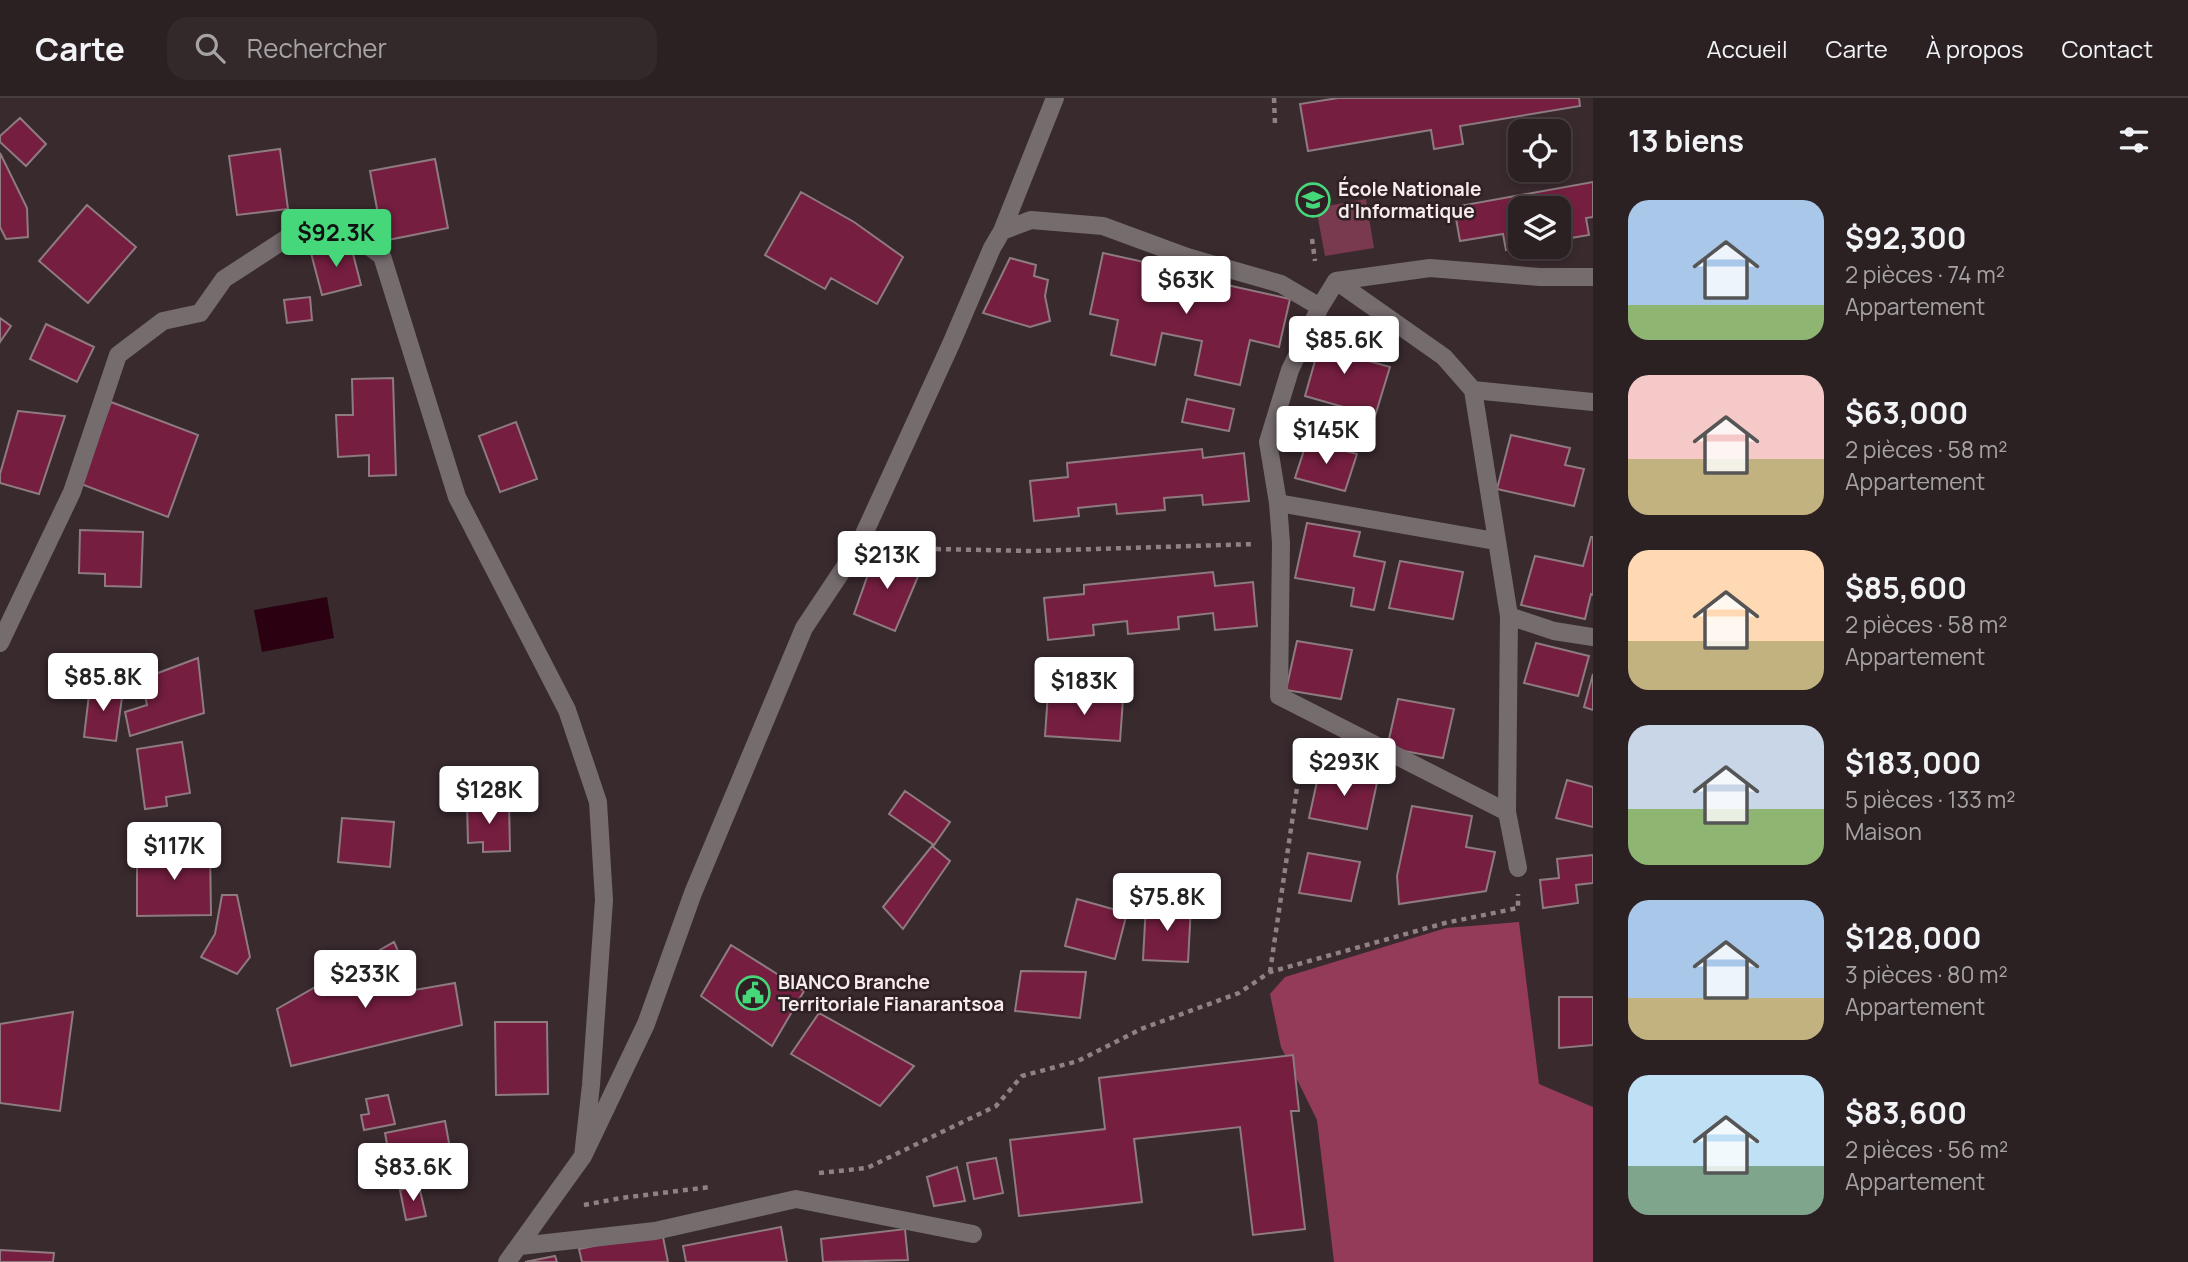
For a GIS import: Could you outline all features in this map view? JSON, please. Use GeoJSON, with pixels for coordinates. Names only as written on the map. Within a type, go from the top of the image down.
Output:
{"type":"FeatureCollection","features":[{"type":"Feature","properties":{"kind":"street"},"geometry":{"type":"LineString","coordinates":[[507,1262],[583,1156],[646,1024],[693,892],[804,628],[858,547],[1002,231],[1055,98]]}},
{"type":"Feature","properties":{"kind":"street"},"geometry":{"type":"LineString","coordinates":[[1002,231],[1031,220],[1103,226],[1187,257],[1281,284],[1320,307]]}},
{"type":"Feature","properties":{"kind":"street"},"geometry":{"type":"LineString","coordinates":[[0,643],[72,492],[118,355],[163,321],[200,313],[224,279],[287,238],[342,227],[382,256],[457,497],[566,710],[598,803],[604,900],[591,1085],[583,1156]]}},
{"type":"Feature","properties":{"kind":"street"},"geometry":{"type":"LineString","coordinates":[[1336,281],[1430,268],[1540,277],[1593,277]]}},
{"type":"Feature","properties":{"kind":"street"},"geometry":{"type":"LineString","coordinates":[[1336,281],[1320,307],[1290,370],[1268,442],[1278,503],[1281,543],[1279,696],[1507,812]]}},
{"type":"Feature","properties":{"kind":"street"},"geometry":{"type":"LineString","coordinates":[[1336,281],[1444,358],[1473,390],[1495,541],[1509,615],[1507,812],[1518,868]]}},
{"type":"Feature","properties":{"kind":"street"},"geometry":{"type":"LineString","coordinates":[[1473,390],[1593,402]]}},
{"type":"Feature","properties":{"kind":"street"},"geometry":{"type":"LineString","coordinates":[[1278,503],[1495,541]]}},
{"type":"Feature","properties":{"kind":"street"},"geometry":{"type":"LineString","coordinates":[[1509,615],[1554,631],[1593,637]]}},
{"type":"Feature","properties":{"kind":"street"},"geometry":{"type":"LineString","coordinates":[[520,1246],[655,1231],[796,1199],[973,1234]]}},
{"type":"Feature","properties":{"kind":"path"},"geometry":{"type":"LineString","coordinates":[[1275,98],[1275,124]]}},
{"type":"Feature","properties":{"kind":"path"},"geometry":{"type":"LineString","coordinates":[[858,547],[1032,551],[1281,543]]}},
{"type":"Feature","properties":{"kind":"path"},"geometry":{"type":"LineString","coordinates":[[1270,972],[1308,710]]}},
{"type":"Feature","properties":{"kind":"path"},"geometry":{"type":"LineString","coordinates":[[813,1174],[867,1168],[996,1106],[1021,1076],[1078,1061],[1141,1029],[1239,993],[1270,972],[1445,923],[1518,908],[1518,868]]}},
{"type":"Feature","properties":{"kind":"path"},"geometry":{"type":"LineString","coordinates":[[576,1210],[587,1203],[717,1186]]}},
{"type":"Feature","properties":{"kind":"shaded area"},"geometry":{"type":"Polygon","coordinates":[[[1366,199],[1374,248],[1325,256],[1316,208],[1366,199]]]}},
{"type":"Feature","properties":{"kind":"shaded area"},"geometry":{"type":"Polygon","coordinates":[[[327,597],[334,638],[262,652],[254,610],[327,597]]]}},
{"type":"Feature","properties":{"kind":"shaded area"},"geometry":{"type":"Polygon","coordinates":[[[1519,922],[1539,1084],[1593,1107],[1593,1262],[1334,1262],[1317,1120],[1281,1047],[1270,994],[1285,977],[1446,928],[1519,922]]]}},
{"type":"Feature","properties":{"kind":"building"},"geometry":{"type":"Polygon","coordinates":[[[1338,98],[1579,98],[1580,106],[1460,126],[1463,144],[1434,149],[1431,130],[1308,151],[1300,104],[1338,98]]]}},
{"type":"Feature","properties":{"kind":"building"},"geometry":{"type":"Polygon","coordinates":[[[20,118],[46,144],[26,166],[0,142],[0,136],[20,118]]]}},
{"type":"Feature","properties":{"kind":"building"},"geometry":{"type":"Polygon","coordinates":[[[280,149],[288,209],[237,215],[229,156],[280,149]]]}},
{"type":"Feature","properties":{"kind":"building"},"geometry":{"type":"Polygon","coordinates":[[[0,153],[27,208],[28,237],[6,239],[0,227],[0,153]]]}},
{"type":"Feature","properties":{"kind":"building"},"geometry":{"type":"Polygon","coordinates":[[[435,159],[448,228],[383,241],[370,171],[435,159]]]}},
{"type":"Feature","properties":{"kind":"building"},"geometry":{"type":"Polygon","coordinates":[[[1593,182],[1593,217],[1586,218],[1589,235],[1571,238],[1571,196],[1515,196],[1593,182]]]}},
{"type":"Feature","properties":{"kind":"building"},"geometry":{"type":"Polygon","coordinates":[[[801,192],[854,222],[903,257],[877,304],[831,278],[825,289],[765,255],[801,192]]]}},
{"type":"Feature","properties":{"kind":"building"},"geometry":{"type":"Polygon","coordinates":[[[1508,197],[1508,250],[1503,234],[1460,241],[1454,207],[1508,197]]]}},
{"type":"Feature","properties":{"kind":"building"},"geometry":{"type":"Polygon","coordinates":[[[87,205],[136,247],[88,303],[39,261],[87,205]]]}},
{"type":"Feature","properties":{"kind":"building"},"geometry":{"type":"Polygon","coordinates":[[[350,242],[361,285],[322,295],[311,253],[350,242]]]}},
{"type":"Feature","properties":{"kind":"building"},"geometry":{"type":"Polygon","coordinates":[[[1103,253],[1153,264],[1149,284],[1160,286],[1164,271],[1290,299],[1279,347],[1250,340],[1240,385],[1195,375],[1202,341],[1162,333],[1155,365],[1111,355],[1118,320],[1090,314],[1103,253]]]}},
{"type":"Feature","properties":{"kind":"building"},"geometry":{"type":"Polygon","coordinates":[[[1010,258],[1036,265],[1034,276],[1048,280],[1045,296],[1050,321],[1030,327],[983,313],[1010,258]]]}},
{"type":"Feature","properties":{"kind":"building"},"geometry":{"type":"Polygon","coordinates":[[[310,297],[312,320],[287,323],[284,300],[310,297]]]}},
{"type":"Feature","properties":{"kind":"building"},"geometry":{"type":"Polygon","coordinates":[[[0,318],[11,326],[0,342],[0,318]]]}},
{"type":"Feature","properties":{"kind":"building"},"geometry":{"type":"Polygon","coordinates":[[[1318,322],[1337,327],[1330,350],[1390,367],[1375,416],[1305,396],[1317,354],[1310,352],[1318,322]]]}},
{"type":"Feature","properties":{"kind":"building"},"geometry":{"type":"Polygon","coordinates":[[[46,324],[94,347],[77,382],[30,359],[46,324]]]}},
{"type":"Feature","properties":{"kind":"building"},"geometry":{"type":"Polygon","coordinates":[[[393,378],[396,475],[369,476],[369,455],[338,457],[336,415],[353,415],[352,379],[393,378]]]}},
{"type":"Feature","properties":{"kind":"building"},"geometry":{"type":"Polygon","coordinates":[[[1187,399],[1234,409],[1229,431],[1182,422],[1187,399]]]}},
{"type":"Feature","properties":{"kind":"building"},"geometry":{"type":"Polygon","coordinates":[[[111,402],[198,435],[168,517],[81,484],[111,402]]]}},
{"type":"Feature","properties":{"kind":"building"},"geometry":{"type":"Polygon","coordinates":[[[18,411],[65,416],[39,494],[0,483],[0,474],[18,411]]]}},
{"type":"Feature","properties":{"kind":"building"},"geometry":{"type":"Polygon","coordinates":[[[516,422],[537,479],[500,492],[479,436],[516,422]]]}},
{"type":"Feature","properties":{"kind":"building"},"geometry":{"type":"Polygon","coordinates":[[[1511,435],[1570,448],[1565,465],[1584,469],[1574,506],[1497,489],[1511,435]]]}},
{"type":"Feature","properties":{"kind":"building"},"geometry":{"type":"Polygon","coordinates":[[[1307,441],[1357,454],[1345,491],[1295,478],[1307,441]]]}},
{"type":"Feature","properties":{"kind":"building"},"geometry":{"type":"Polygon","coordinates":[[[1202,449],[1203,458],[1244,453],[1249,501],[1203,505],[1202,495],[1164,498],[1165,510],[1117,514],[1116,504],[1078,508],[1079,516],[1034,521],[1030,481],[1068,477],[1067,463],[1202,449]]]}},
{"type":"Feature","properties":{"kind":"building"},"geometry":{"type":"Polygon","coordinates":[[[1307,523],[1360,532],[1354,556],[1385,562],[1374,610],[1351,606],[1354,588],[1295,578],[1307,523]]]}},
{"type":"Feature","properties":{"kind":"building"},"geometry":{"type":"Polygon","coordinates":[[[80,530],[143,532],[141,587],[105,586],[105,574],[79,573],[80,530]]]}},
{"type":"Feature","properties":{"kind":"building"},"geometry":{"type":"Polygon","coordinates":[[[1591,537],[1593,595],[1591,594],[1585,619],[1521,605],[1535,556],[1583,566],[1591,537]]]}},
{"type":"Feature","properties":{"kind":"building"},"geometry":{"type":"Polygon","coordinates":[[[876,552],[922,567],[895,631],[854,614],[876,552]]]}},
{"type":"Feature","properties":{"kind":"building"},"geometry":{"type":"Polygon","coordinates":[[[1400,561],[1463,572],[1453,619],[1389,608],[1400,561]]]}},
{"type":"Feature","properties":{"kind":"building"},"geometry":{"type":"Polygon","coordinates":[[[1213,572],[1215,586],[1253,582],[1257,626],[1215,630],[1213,613],[1178,617],[1179,629],[1128,634],[1127,621],[1093,625],[1094,635],[1048,640],[1044,598],[1084,594],[1084,585],[1213,572]]]}},
{"type":"Feature","properties":{"kind":"building"},"geometry":{"type":"Polygon","coordinates":[[[1297,641],[1352,650],[1341,699],[1286,690],[1297,641]]]}},
{"type":"Feature","properties":{"kind":"building"},"geometry":{"type":"Polygon","coordinates":[[[1536,643],[1589,656],[1578,696],[1524,683],[1536,643]]]}},
{"type":"Feature","properties":{"kind":"building"},"geometry":{"type":"Polygon","coordinates":[[[198,658],[204,713],[130,736],[125,712],[147,705],[142,679],[198,658]]]}},
{"type":"Feature","properties":{"kind":"building"},"geometry":{"type":"Polygon","coordinates":[[[1593,674],[1593,710],[1584,707],[1593,674]]]}},
{"type":"Feature","properties":{"kind":"building"},"geometry":{"type":"Polygon","coordinates":[[[90,686],[123,690],[116,741],[84,737],[90,686]]]}},
{"type":"Feature","properties":{"kind":"building"},"geometry":{"type":"Polygon","coordinates":[[[1048,693],[1123,699],[1120,741],[1045,736],[1048,693]]]}},
{"type":"Feature","properties":{"kind":"building"},"geometry":{"type":"Polygon","coordinates":[[[1398,699],[1454,709],[1443,758],[1387,748],[1398,699]]]}},
{"type":"Feature","properties":{"kind":"building"},"geometry":{"type":"Polygon","coordinates":[[[182,742],[190,793],[166,797],[167,806],[145,809],[137,749],[182,742]]]}},
{"type":"Feature","properties":{"kind":"building"},"geometry":{"type":"Polygon","coordinates":[[[1320,768],[1378,778],[1367,829],[1309,818],[1320,768]]]}},
{"type":"Feature","properties":{"kind":"building"},"geometry":{"type":"Polygon","coordinates":[[[1567,780],[1593,787],[1593,827],[1556,818],[1567,780]]]}},
{"type":"Feature","properties":{"kind":"building"},"geometry":{"type":"Polygon","coordinates":[[[905,791],[950,822],[934,845],[889,814],[905,791]]]}},
{"type":"Feature","properties":{"kind":"building"},"geometry":{"type":"Polygon","coordinates":[[[509,802],[510,851],[483,852],[483,842],[468,843],[467,803],[509,802]]]}},
{"type":"Feature","properties":{"kind":"building"},"geometry":{"type":"Polygon","coordinates":[[[1412,806],[1472,816],[1466,847],[1495,852],[1486,891],[1399,904],[1397,876],[1412,806]]]}},
{"type":"Feature","properties":{"kind":"building"},"geometry":{"type":"Polygon","coordinates":[[[342,818],[394,822],[390,867],[338,862],[342,818]]]}},
{"type":"Feature","properties":{"kind":"building"},"geometry":{"type":"Polygon","coordinates":[[[932,846],[950,861],[903,929],[883,907],[932,846]]]}},
{"type":"Feature","properties":{"kind":"building"},"geometry":{"type":"Polygon","coordinates":[[[210,848],[211,915],[137,916],[137,849],[210,848]]]}},
{"type":"Feature","properties":{"kind":"building"},"geometry":{"type":"Polygon","coordinates":[[[1308,853],[1360,862],[1351,901],[1299,893],[1308,853]]]}},
{"type":"Feature","properties":{"kind":"building"},"geometry":{"type":"Polygon","coordinates":[[[1593,855],[1593,883],[1576,885],[1578,903],[1543,908],[1540,880],[1559,878],[1557,859],[1593,855]]]}},
{"type":"Feature","properties":{"kind":"building"},"geometry":{"type":"Polygon","coordinates":[[[222,895],[237,895],[250,957],[237,974],[201,957],[215,934],[222,895]]]}},
{"type":"Feature","properties":{"kind":"building"},"geometry":{"type":"Polygon","coordinates":[[[1077,899],[1127,913],[1115,959],[1065,946],[1077,899]]]}},
{"type":"Feature","properties":{"kind":"building"},"geometry":{"type":"Polygon","coordinates":[[[1146,904],[1191,906],[1188,962],[1143,960],[1146,904]]]}},
{"type":"Feature","properties":{"kind":"building"},"geometry":{"type":"Polygon","coordinates":[[[394,942],[415,990],[455,983],[462,1025],[291,1066],[277,1009],[394,942]]]}},
{"type":"Feature","properties":{"kind":"building","name":"BIANCO Branche Territoriale Fianarantsoa"},"geometry":{"type":"Polygon","coordinates":[[[731,945],[804,991],[772,1046],[701,996],[731,945]]]}},
{"type":"Feature","properties":{"kind":"building"},"geometry":{"type":"Polygon","coordinates":[[[1021,971],[1086,972],[1080,1018],[1015,1011],[1021,971]]]}},
{"type":"Feature","properties":{"kind":"building"},"geometry":{"type":"Polygon","coordinates":[[[1559,997],[1593,997],[1593,1045],[1559,1048],[1559,997]]]}},
{"type":"Feature","properties":{"kind":"building"},"geometry":{"type":"Polygon","coordinates":[[[73,1012],[60,1111],[0,1103],[0,1024],[73,1012]]]}},
{"type":"Feature","properties":{"kind":"building"},"geometry":{"type":"Polygon","coordinates":[[[819,1013],[914,1066],[880,1106],[791,1054],[819,1013]]]}},
{"type":"Feature","properties":{"kind":"building"},"geometry":{"type":"Polygon","coordinates":[[[495,1022],[547,1022],[548,1094],[496,1095],[495,1022]]]}},
{"type":"Feature","properties":{"kind":"building"},"geometry":{"type":"Polygon","coordinates":[[[1293,1055],[1299,1111],[1291,1111],[1305,1229],[1253,1235],[1240,1127],[1134,1139],[1142,1202],[1019,1216],[1010,1140],[1105,1129],[1099,1078],[1293,1055]]]}},
{"type":"Feature","properties":{"kind":"building"},"geometry":{"type":"Polygon","coordinates":[[[388,1095],[395,1124],[364,1130],[361,1115],[369,1114],[366,1099],[388,1095]]]}},
{"type":"Feature","properties":{"kind":"building"},"geometry":{"type":"Polygon","coordinates":[[[445,1121],[455,1176],[395,1188],[385,1133],[445,1121]]]}},
{"type":"Feature","properties":{"kind":"building"},"geometry":{"type":"Polygon","coordinates":[[[996,1158],[1003,1193],[974,1199],[967,1163],[996,1158]]]}},
{"type":"Feature","properties":{"kind":"building"},"geometry":{"type":"Polygon","coordinates":[[[957,1167],[965,1201],[934,1206],[927,1177],[957,1167]]]}},
{"type":"Feature","properties":{"kind":"building"},"geometry":{"type":"Polygon","coordinates":[[[419,1186],[426,1216],[406,1220],[400,1190],[419,1186]]]}},
{"type":"Feature","properties":{"kind":"building"},"geometry":{"type":"Polygon","coordinates":[[[781,1227],[787,1262],[686,1262],[683,1246],[781,1227]]]}},
{"type":"Feature","properties":{"kind":"building"},"geometry":{"type":"Polygon","coordinates":[[[905,1229],[908,1260],[823,1262],[821,1239],[905,1229]]]}},
{"type":"Feature","properties":{"kind":"building"},"geometry":{"type":"Polygon","coordinates":[[[662,1232],[668,1262],[582,1262],[579,1249],[662,1232]]]}},
{"type":"Feature","properties":{"kind":"building"},"geometry":{"type":"Polygon","coordinates":[[[0,1250],[54,1253],[53,1262],[0,1262],[0,1250]]]}},
{"type":"Feature","properties":{"kind":"building"},"geometry":{"type":"Polygon","coordinates":[[[555,1256],[557,1262],[525,1262],[555,1256]]]}},
{"type":"Feature","properties":{"kind":"place","name":"École Nationale d'Informatique"},"geometry":{"type":"Point","coordinates":[1313,200]}},
{"type":"Feature","properties":{"kind":"place","name":"BIANCO Branche Territoriale Fianarantsoa"},"geometry":{"type":"Point","coordinates":[753,993]}}]}
